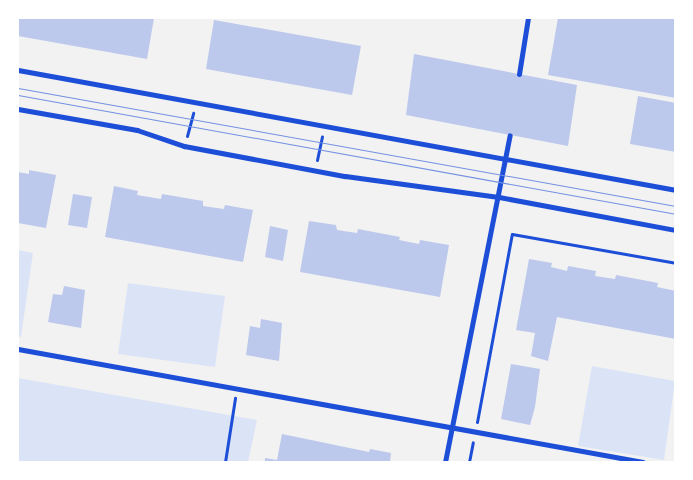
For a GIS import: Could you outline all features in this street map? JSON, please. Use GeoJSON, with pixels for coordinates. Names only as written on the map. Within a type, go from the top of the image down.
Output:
{"type":"FeatureCollection","features":[{"type":"Feature","properties":{"kind":"street"},"geometry":{"type":"LineString","coordinates":[[519,74],[528,18]]}},
{"type":"Feature","properties":{"kind":"street"},"geometry":{"type":"LineString","coordinates":[[18,70],[676,190]]}},
{"type":"Feature","properties":{"kind":"street"},"geometry":{"type":"LineString","coordinates":[[18,109],[137,130],[184,146],[315,170],[499,197],[676,230]]}},
{"type":"Feature","properties":{"kind":"street"},"geometry":{"type":"LineString","coordinates":[[445,462],[510,135]]}},
{"type":"Feature","properties":{"kind":"street"},"geometry":{"type":"LineString","coordinates":[[18,349],[236,390],[643,462]]}},
{"type":"Feature","properties":{"kind":"path"},"geometry":{"type":"LineString","coordinates":[[184,146],[195,102]]}},
{"type":"Feature","properties":{"kind":"path"},"geometry":{"type":"LineString","coordinates":[[315,170],[324,126]]}},
{"type":"Feature","properties":{"kind":"path"},"geometry":{"type":"LineString","coordinates":[[469,462],[512,234],[676,263]]}},
{"type":"Feature","properties":{"kind":"path"},"geometry":{"type":"LineString","coordinates":[[225,462],[236,390]]}},
{"type":"Feature","properties":{"kind":"shaded area"},"geometry":{"type":"Polygon","coordinates":[[[18,250],[33,253],[21,337],[18,336],[18,250]]]}},
{"type":"Feature","properties":{"kind":"shaded area"},"geometry":{"type":"Polygon","coordinates":[[[128,283],[225,296],[215,367],[118,354],[128,283]]]}},
{"type":"Feature","properties":{"kind":"shaded area"},"geometry":{"type":"Polygon","coordinates":[[[592,366],[675,381],[664,460],[578,446],[592,366]]]}},
{"type":"Feature","properties":{"kind":"shaded area"},"geometry":{"type":"Polygon","coordinates":[[[18,378],[257,420],[248,462],[18,462],[18,378]]]}},
{"type":"Feature","properties":{"kind":"building"},"geometry":{"type":"Polygon","coordinates":[[[18,18],[154,18],[147,59],[18,36],[18,18]]]}},
{"type":"Feature","properties":{"kind":"building"},"geometry":{"type":"Polygon","coordinates":[[[558,18],[676,18],[676,98],[548,75],[558,18]]]}},
{"type":"Feature","properties":{"kind":"building"},"geometry":{"type":"Polygon","coordinates":[[[214,20],[361,46],[352,95],[206,69],[214,20]]]}},
{"type":"Feature","properties":{"kind":"building"},"geometry":{"type":"Polygon","coordinates":[[[414,54],[577,85],[568,146],[406,115],[414,54]]]}},
{"type":"Feature","properties":{"kind":"building"},"geometry":{"type":"Polygon","coordinates":[[[638,96],[676,103],[676,152],[630,144],[638,96]]]}},
{"type":"Feature","properties":{"kind":"building"},"geometry":{"type":"Polygon","coordinates":[[[29,170],[56,175],[46,228],[18,223],[18,172],[29,174],[29,170]]]}},
{"type":"Feature","properties":{"kind":"building"},"geometry":{"type":"Polygon","coordinates":[[[114,186],[138,191],[137,195],[161,199],[162,194],[203,201],[203,206],[224,209],[225,205],[253,210],[243,262],[105,237],[114,186]]]}},
{"type":"Feature","properties":{"kind":"building"},"geometry":{"type":"Polygon","coordinates":[[[73,194],[92,197],[87,228],[68,225],[73,194]]]}},
{"type":"Feature","properties":{"kind":"building"},"geometry":{"type":"Polygon","coordinates":[[[309,221],[336,225],[337,230],[357,233],[358,229],[400,237],[399,240],[419,244],[420,240],[449,245],[440,297],[300,272],[309,221]]]}},
{"type":"Feature","properties":{"kind":"building"},"geometry":{"type":"Polygon","coordinates":[[[270,226],[288,230],[283,261],[265,257],[270,226]]]}},
{"type":"Feature","properties":{"kind":"building"},"geometry":{"type":"Polygon","coordinates":[[[529,259],[552,263],[551,267],[567,271],[568,266],[596,271],[595,276],[615,279],[616,275],[658,283],[657,287],[676,291],[676,339],[557,317],[548,361],[531,356],[535,333],[516,330],[529,259]]]}},
{"type":"Feature","properties":{"kind":"building"},"geometry":{"type":"Polygon","coordinates":[[[64,286],[85,290],[81,328],[48,322],[53,294],[62,295],[64,286]]]}},
{"type":"Feature","properties":{"kind":"building"},"geometry":{"type":"Polygon","coordinates":[[[261,319],[282,323],[279,361],[246,355],[250,326],[260,328],[261,319]]]}},
{"type":"Feature","properties":{"kind":"building"},"geometry":{"type":"Polygon","coordinates":[[[511,364],[540,369],[535,407],[530,425],[501,419],[511,364]]]}},
{"type":"Feature","properties":{"kind":"building"},"geometry":{"type":"Polygon","coordinates":[[[282,434],[369,452],[370,449],[391,453],[390,462],[265,462],[265,458],[277,460],[282,434]]]}},
{"type":"Feature","properties":{"kind":"tram line"},"geometry":{"type":"LineString","coordinates":[[18,88],[676,206]]}},
{"type":"Feature","properties":{"kind":"tram line"},"geometry":{"type":"LineString","coordinates":[[18,95],[676,214]]}}]}
